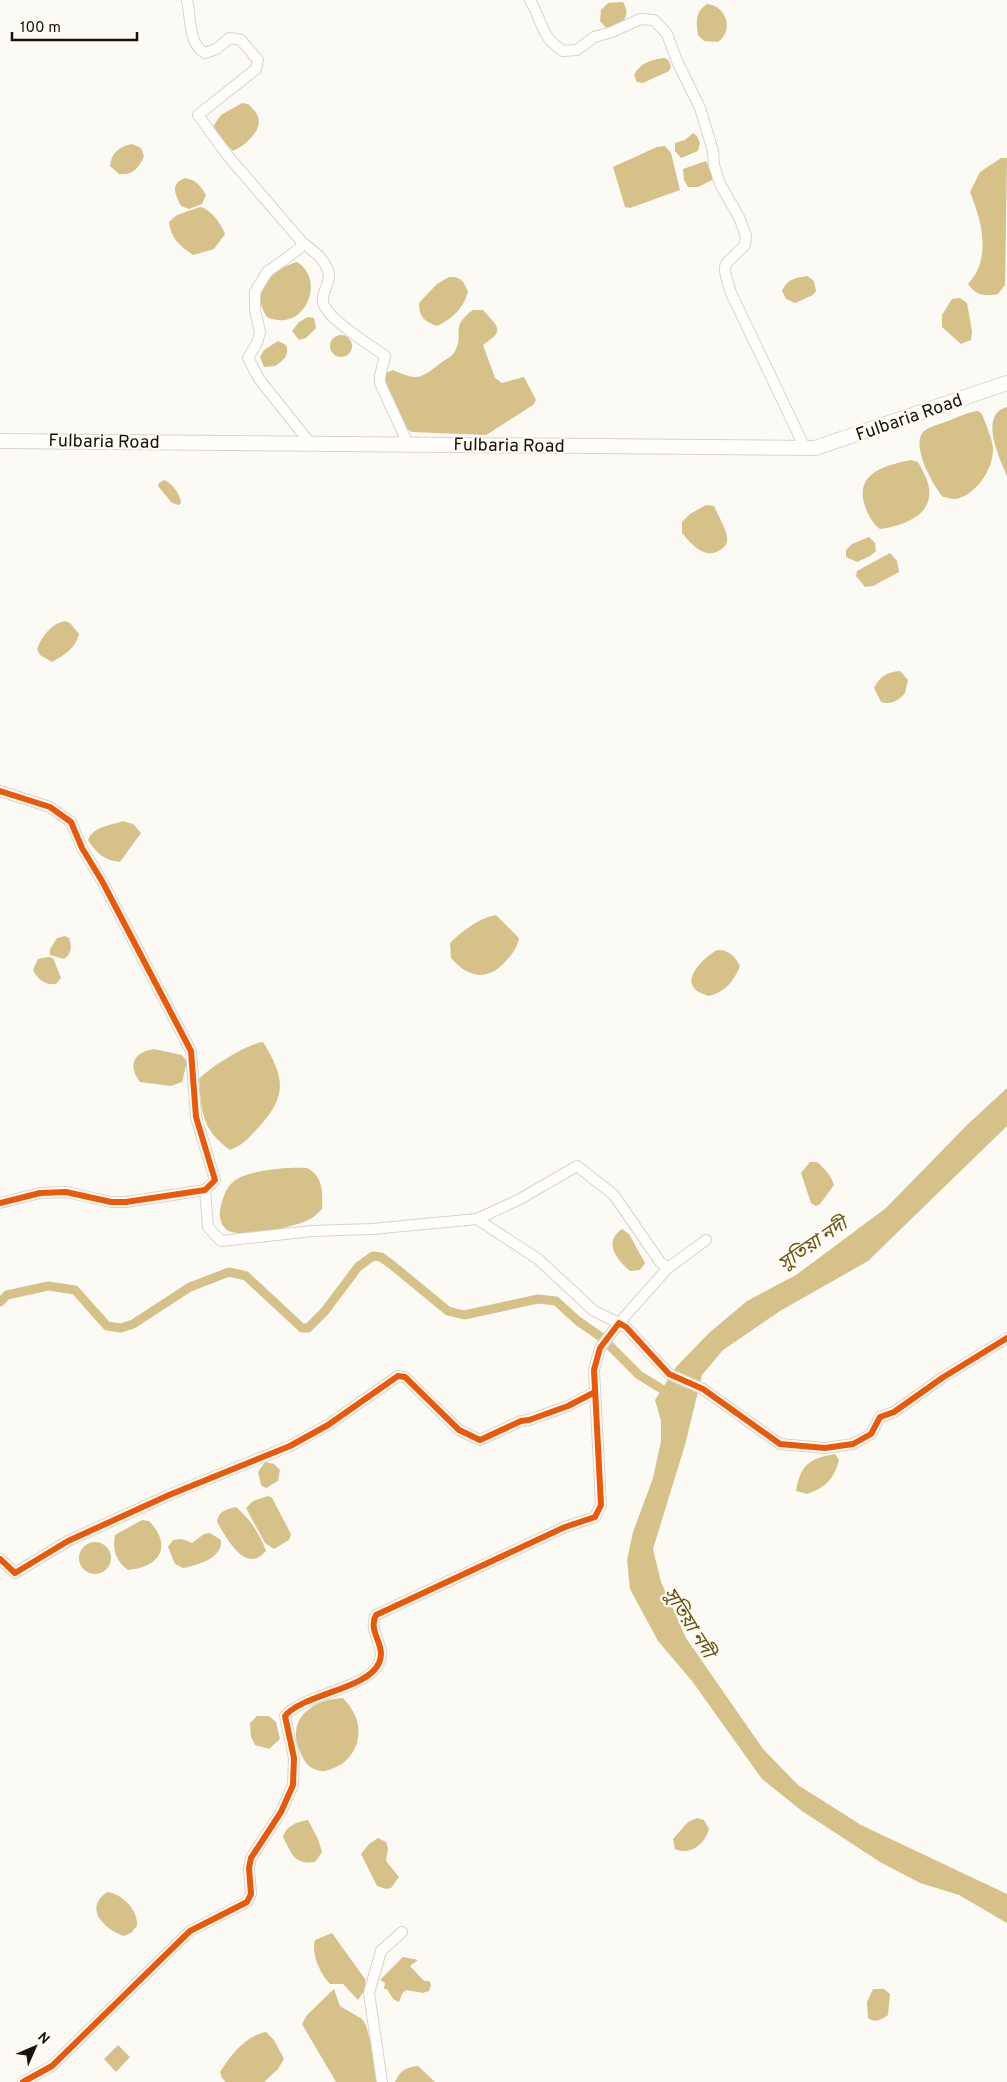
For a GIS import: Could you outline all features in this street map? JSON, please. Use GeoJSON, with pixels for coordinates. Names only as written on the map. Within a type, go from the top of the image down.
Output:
{"type":"FeatureCollection","features":[{"type":"Feature","properties":{"kind":"main road","name":"Fulbaria Road"},"geometry":{"type":"LineString","coordinates":[[0,440],[815,448],[1007,383]]}},
{"type":"Feature","properties":{"kind":"street"},"geometry":{"type":"LineString","coordinates":[[187,0],[194,42],[198,49],[205,53],[216,49],[230,38],[241,40],[258,60],[256,69],[198,115],[228,156],[302,242],[320,257],[329,274],[323,298],[324,307],[343,325],[385,356],[380,383],[408,444]]}},
{"type":"Feature","properties":{"kind":"street"},"geometry":{"type":"LineString","coordinates":[[530,0],[543,31],[553,44],[563,51],[577,50],[594,37],[612,32],[640,19],[654,20],[667,34],[700,108],[720,184],[739,217],[746,236],[745,245],[726,260],[724,271],[731,293],[805,448]]}},
{"type":"Feature","properties":{"kind":"street"},"geometry":{"type":"LineString","coordinates":[[302,242],[300,248],[267,272],[254,292],[255,310],[260,332],[257,343],[248,358],[259,379],[310,443]]}},
{"type":"Feature","properties":{"kind":"street"},"geometry":{"type":"LineString","coordinates":[[0,791],[50,807],[71,822],[82,848],[102,881],[164,1002],[184,1034],[191,1051],[196,1117],[215,1180],[205,1190],[126,1202],[66,1192],[40,1193],[0,1203]]}},
{"type":"Feature","properties":{"kind":"street"},"geometry":{"type":"LineString","coordinates":[[205,1190],[208,1227],[221,1241],[312,1230],[372,1229],[478,1219],[520,1199],[577,1166],[614,1196],[660,1262],[668,1268]]}},
{"type":"Feature","properties":{"kind":"street"},"geometry":{"type":"LineString","coordinates":[[478,1219],[538,1259],[594,1311],[626,1327],[669,1374],[703,1389],[780,1444],[825,1448],[853,1444],[871,1434],[880,1417],[894,1412],[942,1378],[1007,1338]]}},
{"type":"Feature","properties":{"kind":"street"},"geometry":{"type":"LineString","coordinates":[[23,2082],[52,2066],[190,1931],[247,1902],[251,1894],[249,1868],[251,1858],[282,1812],[293,1785],[294,1758],[285,1716],[309,1701],[371,1673],[379,1664],[381,1656],[381,1649],[372,1627],[376,1614],[565,1527],[595,1516],[600,1505],[594,1370],[600,1348],[619,1323],[668,1268],[706,1240]]}},
{"type":"Feature","properties":{"kind":"street"},"geometry":{"type":"LineString","coordinates":[[0,1559],[15,1573],[68,1541],[169,1495],[290,1446],[328,1425],[398,1376],[405,1377],[459,1430],[480,1440],[521,1421],[561,1409],[595,1392]]}},
{"type":"Feature","properties":{"kind":"street"},"geometry":{"type":"LineString","coordinates":[[382,2082],[369,1993],[381,1952],[402,1932]]}},
{"type":"Feature","properties":{"kind":"shaded area"},"geometry":{"type":"Polygon","coordinates":[[[623,2],[626,7],[626,16],[618,25],[608,30],[600,21],[601,10],[608,3],[623,2]]]}},
{"type":"Feature","properties":{"kind":"shaded area"},"geometry":{"type":"Polygon","coordinates":[[[707,4],[719,9],[726,20],[726,32],[718,42],[704,41],[698,35],[698,14],[707,4]]]}},
{"type":"Feature","properties":{"kind":"shaded area"},"geometry":{"type":"Polygon","coordinates":[[[665,58],[669,61],[671,67],[669,71],[643,83],[637,82],[634,75],[640,67],[656,59],[665,58]]]}},
{"type":"Feature","properties":{"kind":"shaded area"},"geometry":{"type":"Polygon","coordinates":[[[242,103],[248,104],[254,110],[259,122],[258,128],[252,137],[233,151],[216,135],[214,125],[221,115],[242,103]]]}},
{"type":"Feature","properties":{"kind":"shaded area"},"geometry":{"type":"Polygon","coordinates":[[[693,133],[697,136],[700,143],[698,151],[681,158],[675,151],[675,143],[685,140],[693,133]]]}},
{"type":"Feature","properties":{"kind":"shaded area"},"geometry":{"type":"Polygon","coordinates":[[[132,144],[141,148],[144,156],[134,170],[128,174],[119,174],[110,166],[112,157],[120,148],[132,144]]]}},
{"type":"Feature","properties":{"kind":"shaded area"},"geometry":{"type":"Polygon","coordinates":[[[665,146],[671,153],[680,190],[630,208],[625,207],[613,167],[657,147],[665,146]]]}},
{"type":"Feature","properties":{"kind":"shaded area"},"geometry":{"type":"Polygon","coordinates":[[[1001,158],[1007,158],[1005,285],[998,294],[985,295],[977,293],[968,284],[980,263],[982,251],[981,227],[970,192],[980,172],[1001,158]]]}},
{"type":"Feature","properties":{"kind":"shaded area"},"geometry":{"type":"Polygon","coordinates":[[[706,161],[712,175],[712,180],[698,187],[688,187],[684,180],[683,169],[706,161]]]}},
{"type":"Feature","properties":{"kind":"shaded area"},"geometry":{"type":"Polygon","coordinates":[[[185,178],[192,180],[202,188],[206,195],[202,204],[189,209],[181,206],[175,190],[177,183],[185,178]]]}},
{"type":"Feature","properties":{"kind":"shaded area"},"geometry":{"type":"Polygon","coordinates":[[[200,207],[212,214],[225,234],[214,249],[193,255],[177,242],[169,222],[177,215],[200,207]]]}},
{"type":"Feature","properties":{"kind":"shaded area"},"geometry":{"type":"Polygon","coordinates":[[[297,262],[306,270],[310,281],[307,303],[301,312],[292,318],[280,320],[267,317],[262,308],[262,290],[279,270],[297,262]]]}},
{"type":"Feature","properties":{"kind":"shaded area"},"geometry":{"type":"Polygon","coordinates":[[[807,276],[814,281],[816,291],[813,295],[795,303],[786,299],[782,291],[786,284],[795,278],[807,276]]]}},
{"type":"Feature","properties":{"kind":"shaded area"},"geometry":{"type":"Polygon","coordinates":[[[449,277],[462,280],[468,292],[457,312],[437,326],[423,318],[419,303],[437,284],[449,277]]]}},
{"type":"Feature","properties":{"kind":"shaded area"},"geometry":{"type":"Polygon","coordinates":[[[960,298],[967,303],[972,331],[971,340],[961,344],[942,327],[942,315],[952,299],[960,298]]]}},
{"type":"Feature","properties":{"kind":"shaded area"},"geometry":{"type":"Polygon","coordinates":[[[473,310],[483,310],[496,325],[497,332],[495,336],[483,345],[495,378],[502,383],[524,377],[536,400],[533,405],[486,435],[412,432],[407,429],[383,379],[386,373],[393,370],[414,377],[424,375],[450,357],[454,353],[459,340],[459,326],[465,316],[473,310]]]}},
{"type":"Feature","properties":{"kind":"shaded area"},"geometry":{"type":"Polygon","coordinates":[[[308,317],[314,318],[316,328],[306,338],[299,340],[292,331],[299,322],[308,317]]]}},
{"type":"Feature","properties":{"kind":"shaded area"},"geometry":{"type":"Polygon","coordinates":[[[341,335],[349,338],[352,346],[349,354],[341,357],[333,354],[330,346],[333,338],[341,335]]]}},
{"type":"Feature","properties":{"kind":"shaded area"},"geometry":{"type":"Polygon","coordinates":[[[278,341],[286,345],[287,352],[285,357],[275,366],[264,367],[260,357],[264,350],[278,341]]]}},
{"type":"Feature","properties":{"kind":"shaded area"},"geometry":{"type":"Polygon","coordinates":[[[1007,407],[1007,476],[996,448],[992,428],[998,412],[1007,407]]]}},
{"type":"Feature","properties":{"kind":"shaded area"},"geometry":{"type":"Polygon","coordinates":[[[978,411],[982,414],[989,431],[993,448],[993,456],[987,472],[977,487],[963,497],[955,499],[943,497],[929,475],[921,456],[920,439],[923,432],[928,428],[978,411]]]}},
{"type":"Feature","properties":{"kind":"shaded area"},"geometry":{"type":"Polygon","coordinates":[[[911,460],[918,462],[927,481],[929,498],[926,506],[914,518],[906,522],[880,529],[872,521],[865,507],[863,492],[865,484],[869,477],[883,468],[911,460]]]}},
{"type":"Feature","properties":{"kind":"shaded area"},"geometry":{"type":"Polygon","coordinates":[[[164,480],[173,486],[181,503],[179,505],[172,503],[158,486],[164,480]]]}},
{"type":"Feature","properties":{"kind":"shaded area"},"geometry":{"type":"Polygon","coordinates":[[[706,505],[714,506],[725,529],[727,538],[725,546],[714,553],[704,552],[699,549],[682,533],[682,522],[690,514],[706,505]]]}},
{"type":"Feature","properties":{"kind":"shaded area"},"geometry":{"type":"Polygon","coordinates":[[[869,537],[875,543],[876,551],[857,562],[846,557],[846,550],[852,544],[869,537]]]}},
{"type":"Feature","properties":{"kind":"shaded area"},"geometry":{"type":"Polygon","coordinates":[[[890,553],[897,561],[899,572],[873,586],[865,587],[856,576],[857,571],[890,553]]]}},
{"type":"Feature","properties":{"kind":"shaded area"},"geometry":{"type":"Polygon","coordinates":[[[65,621],[70,623],[79,634],[69,651],[52,662],[40,655],[37,649],[48,631],[55,625],[65,621]]]}},
{"type":"Feature","properties":{"kind":"shaded area"},"geometry":{"type":"Polygon","coordinates":[[[900,671],[908,680],[905,693],[894,702],[881,702],[874,688],[876,684],[884,675],[900,671]]]}},
{"type":"Feature","properties":{"kind":"shaded area"},"geometry":{"type":"Polygon","coordinates":[[[123,821],[133,824],[141,833],[120,862],[101,856],[88,840],[91,835],[98,829],[123,821]]]}},
{"type":"Feature","properties":{"kind":"shaded area"},"geometry":{"type":"Polygon","coordinates":[[[496,915],[519,938],[517,945],[505,962],[498,968],[484,975],[470,973],[451,958],[450,943],[471,926],[483,919],[496,915]]]}},
{"type":"Feature","properties":{"kind":"shaded area"},"geometry":{"type":"Polygon","coordinates":[[[65,936],[69,938],[71,944],[69,954],[64,959],[50,955],[50,949],[57,938],[65,936]]]}},
{"type":"Feature","properties":{"kind":"shaded area"},"geometry":{"type":"Polygon","coordinates":[[[717,950],[731,954],[740,966],[735,976],[724,989],[709,996],[693,987],[691,980],[697,967],[717,950]]]}},
{"type":"Feature","properties":{"kind":"shaded area"},"geometry":{"type":"Polygon","coordinates":[[[53,958],[61,978],[56,984],[48,984],[42,981],[33,970],[38,959],[53,958]]]}},
{"type":"Feature","properties":{"kind":"shaded area"},"geometry":{"type":"Polygon","coordinates":[[[263,1042],[271,1055],[279,1077],[278,1097],[267,1118],[254,1133],[242,1144],[230,1150],[221,1143],[208,1127],[202,1110],[199,1079],[211,1068],[229,1057],[263,1042]]]}},
{"type":"Feature","properties":{"kind":"shaded area"},"geometry":{"type":"Polygon","coordinates":[[[154,1049],[182,1055],[187,1062],[182,1082],[171,1086],[140,1082],[134,1070],[135,1060],[142,1053],[154,1049]]]}},
{"type":"Feature","properties":{"kind":"shaded area"},"geometry":{"type":"Polygon","coordinates":[[[1007,1088],[1007,1126],[868,1261],[780,1311],[723,1350],[702,1375],[685,1445],[653,1549],[661,1582],[686,1638],[763,1749],[798,1785],[861,1825],[1007,1894],[1007,1923],[959,1895],[920,1883],[880,1862],[802,1811],[762,1779],[692,1681],[658,1641],[630,1589],[627,1560],[633,1532],[653,1478],[661,1441],[661,1421],[655,1400],[676,1367],[709,1333],[747,1301],[796,1275],[886,1208],[967,1125],[1007,1088]]]}},
{"type":"Feature","properties":{"kind":"shaded area"},"geometry":{"type":"Polygon","coordinates":[[[810,1162],[817,1162],[823,1167],[834,1185],[820,1204],[816,1206],[811,1203],[801,1173],[810,1162]]]}},
{"type":"Feature","properties":{"kind":"shaded area"},"geometry":{"type":"Polygon","coordinates":[[[307,1168],[319,1180],[322,1191],[322,1209],[313,1217],[293,1225],[256,1233],[234,1232],[227,1230],[223,1226],[220,1210],[226,1191],[233,1182],[257,1172],[307,1168]]]}},
{"type":"Feature","properties":{"kind":"shaded area"},"geometry":{"type":"Polygon","coordinates":[[[622,1229],[629,1234],[645,1263],[640,1270],[630,1271],[616,1256],[612,1245],[613,1239],[622,1229]]]}},
{"type":"Feature","properties":{"kind":"shaded area"},"geometry":{"type":"Polygon","coordinates":[[[835,1454],[839,1460],[835,1472],[828,1482],[807,1494],[796,1491],[800,1475],[808,1464],[819,1458],[835,1454]]]}},
{"type":"Feature","properties":{"kind":"shaded area"},"geometry":{"type":"Polygon","coordinates":[[[265,1462],[274,1464],[280,1470],[278,1481],[266,1488],[261,1485],[258,1472],[265,1462]]]}},
{"type":"Feature","properties":{"kind":"shaded area"},"geometry":{"type":"Polygon","coordinates":[[[268,1496],[272,1498],[291,1534],[289,1540],[274,1549],[265,1543],[246,1508],[253,1501],[268,1496]]]}},
{"type":"Feature","properties":{"kind":"shaded area"},"geometry":{"type":"Polygon","coordinates":[[[236,1507],[250,1522],[264,1545],[266,1551],[258,1557],[251,1559],[237,1552],[217,1522],[221,1513],[236,1507]]]}},
{"type":"Feature","properties":{"kind":"shaded area"},"geometry":{"type":"Polygon","coordinates":[[[142,1520],[149,1521],[156,1530],[160,1539],[160,1554],[148,1565],[128,1570],[120,1563],[116,1555],[114,1546],[115,1535],[142,1520]]]}},
{"type":"Feature","properties":{"kind":"shaded area"},"geometry":{"type":"Polygon","coordinates":[[[210,1533],[221,1540],[221,1546],[214,1556],[202,1563],[183,1568],[175,1564],[168,1547],[173,1540],[182,1539],[192,1543],[204,1534],[210,1533]]]}},
{"type":"Feature","properties":{"kind":"shaded area"},"geometry":{"type":"Polygon","coordinates":[[[95,1542],[101,1543],[106,1547],[110,1552],[110,1564],[106,1569],[101,1573],[95,1574],[89,1573],[84,1569],[80,1564],[79,1558],[80,1552],[84,1547],[89,1543],[95,1542]]]}},
{"type":"Feature","properties":{"kind":"shaded area"},"geometry":{"type":"Polygon","coordinates":[[[343,1698],[354,1713],[358,1724],[359,1730],[356,1746],[350,1756],[341,1764],[325,1771],[314,1769],[304,1759],[297,1742],[296,1731],[299,1722],[304,1714],[320,1703],[343,1698]]]}},
{"type":"Feature","properties":{"kind":"shaded area"},"geometry":{"type":"Polygon","coordinates":[[[257,1716],[269,1716],[276,1722],[280,1739],[269,1749],[255,1745],[251,1737],[250,1723],[257,1716]]]}},
{"type":"Feature","properties":{"kind":"shaded area"},"geometry":{"type":"Polygon","coordinates":[[[697,1818],[704,1820],[709,1829],[704,1839],[691,1850],[681,1851],[675,1849],[673,1839],[688,1822],[697,1818]]]}},
{"type":"Feature","properties":{"kind":"shaded area"},"geometry":{"type":"Polygon","coordinates":[[[308,1820],[318,1839],[322,1852],[315,1862],[302,1862],[294,1857],[283,1837],[286,1830],[292,1825],[308,1820]]]}},
{"type":"Feature","properties":{"kind":"shaded area"},"geometry":{"type":"Polygon","coordinates":[[[378,1838],[386,1842],[388,1848],[386,1861],[399,1877],[391,1888],[386,1889],[377,1886],[361,1854],[369,1844],[378,1838]]]}},
{"type":"Feature","properties":{"kind":"shaded area"},"geometry":{"type":"Polygon","coordinates":[[[107,1892],[123,1899],[132,1908],[137,1920],[137,1926],[131,1933],[123,1936],[116,1933],[103,1923],[99,1917],[97,1905],[100,1898],[107,1892]]]}},
{"type":"Feature","properties":{"kind":"shaded area"},"geometry":{"type":"Polygon","coordinates":[[[332,1933],[365,1979],[366,1988],[358,2000],[343,1984],[330,1984],[317,1963],[314,1951],[315,1940],[332,1933]]]}},
{"type":"Feature","properties":{"kind":"shaded area"},"geometry":{"type":"Polygon","coordinates":[[[403,1957],[418,1960],[410,1966],[424,1981],[429,1981],[431,1984],[429,1991],[423,1993],[406,1990],[399,2002],[393,1999],[387,1989],[384,1989],[385,1983],[380,1980],[403,1957]]]}},
{"type":"Feature","properties":{"kind":"shaded area"},"geometry":{"type":"Polygon","coordinates":[[[334,1989],[340,2006],[362,2019],[366,2025],[379,2074],[377,2082],[336,2082],[302,2024],[307,2015],[334,1989]]]}},
{"type":"Feature","properties":{"kind":"shaded area"},"geometry":{"type":"Polygon","coordinates":[[[873,1989],[884,1989],[890,1994],[888,2015],[876,2021],[868,2018],[867,2002],[873,1989]]]}},
{"type":"Feature","properties":{"kind":"shaded area"},"geometry":{"type":"Polygon","coordinates":[[[266,2032],[274,2040],[284,2059],[278,2069],[264,2082],[226,2082],[220,2072],[229,2059],[245,2042],[258,2034],[266,2032]]]}},
{"type":"Feature","properties":{"kind":"shaded area"},"geometry":{"type":"Polygon","coordinates":[[[118,2045],[130,2057],[116,2072],[104,2059],[118,2045]]]}},
{"type":"Feature","properties":{"kind":"shaded area"},"geometry":{"type":"Polygon","coordinates":[[[418,2066],[435,2082],[395,2082],[404,2070],[418,2066]]]}},
{"type":"Feature","properties":{"kind":"waterway"},"geometry":{"type":"LineString","coordinates":[[0,1302],[7,1295],[48,1286],[75,1290],[107,1326],[121,1328],[133,1324],[190,1287],[229,1272],[246,1276],[302,1328],[308,1328],[325,1311],[358,1267],[373,1256],[381,1257],[448,1311],[464,1315],[538,1299],[556,1301],[578,1321],[601,1337],[639,1375],[665,1391]]}},
{"type":"Feature","properties":{"kind":"cycle path"},"geometry":{"type":"LineString","coordinates":[[0,791],[50,807],[71,822],[82,848],[102,881],[191,1051],[196,1117],[215,1180],[205,1190],[126,1202],[111,1202],[66,1192],[40,1193],[0,1203]]}},
{"type":"Feature","properties":{"kind":"cycle path"},"geometry":{"type":"LineString","coordinates":[[23,2082],[52,2066],[190,1931],[247,1902],[251,1894],[249,1868],[251,1858],[281,1812],[293,1785],[294,1758],[285,1716],[294,1708],[349,1685],[373,1672],[381,1656],[374,1627],[376,1615],[565,1527],[595,1517],[601,1505],[594,1370],[600,1348],[619,1323],[626,1327],[669,1374],[703,1389],[780,1444],[825,1448],[853,1444],[871,1434],[880,1417],[894,1412],[942,1378],[1007,1338]]}},
{"type":"Feature","properties":{"kind":"cycle path"},"geometry":{"type":"LineString","coordinates":[[0,1559],[15,1573],[68,1541],[169,1495],[290,1446],[328,1425],[398,1376],[405,1377],[459,1430],[480,1440],[521,1421],[568,1406],[595,1392]]}},
{"type":"Feature","properties":{"kind":"water label","name":"সুতিয়া নদী"},"geometry":{"type":"Point","coordinates":[812,1243]}},
{"type":"Feature","properties":{"kind":"water label","name":"সুতিয়া নদী"},"geometry":{"type":"Point","coordinates":[690,1622]}}]}
